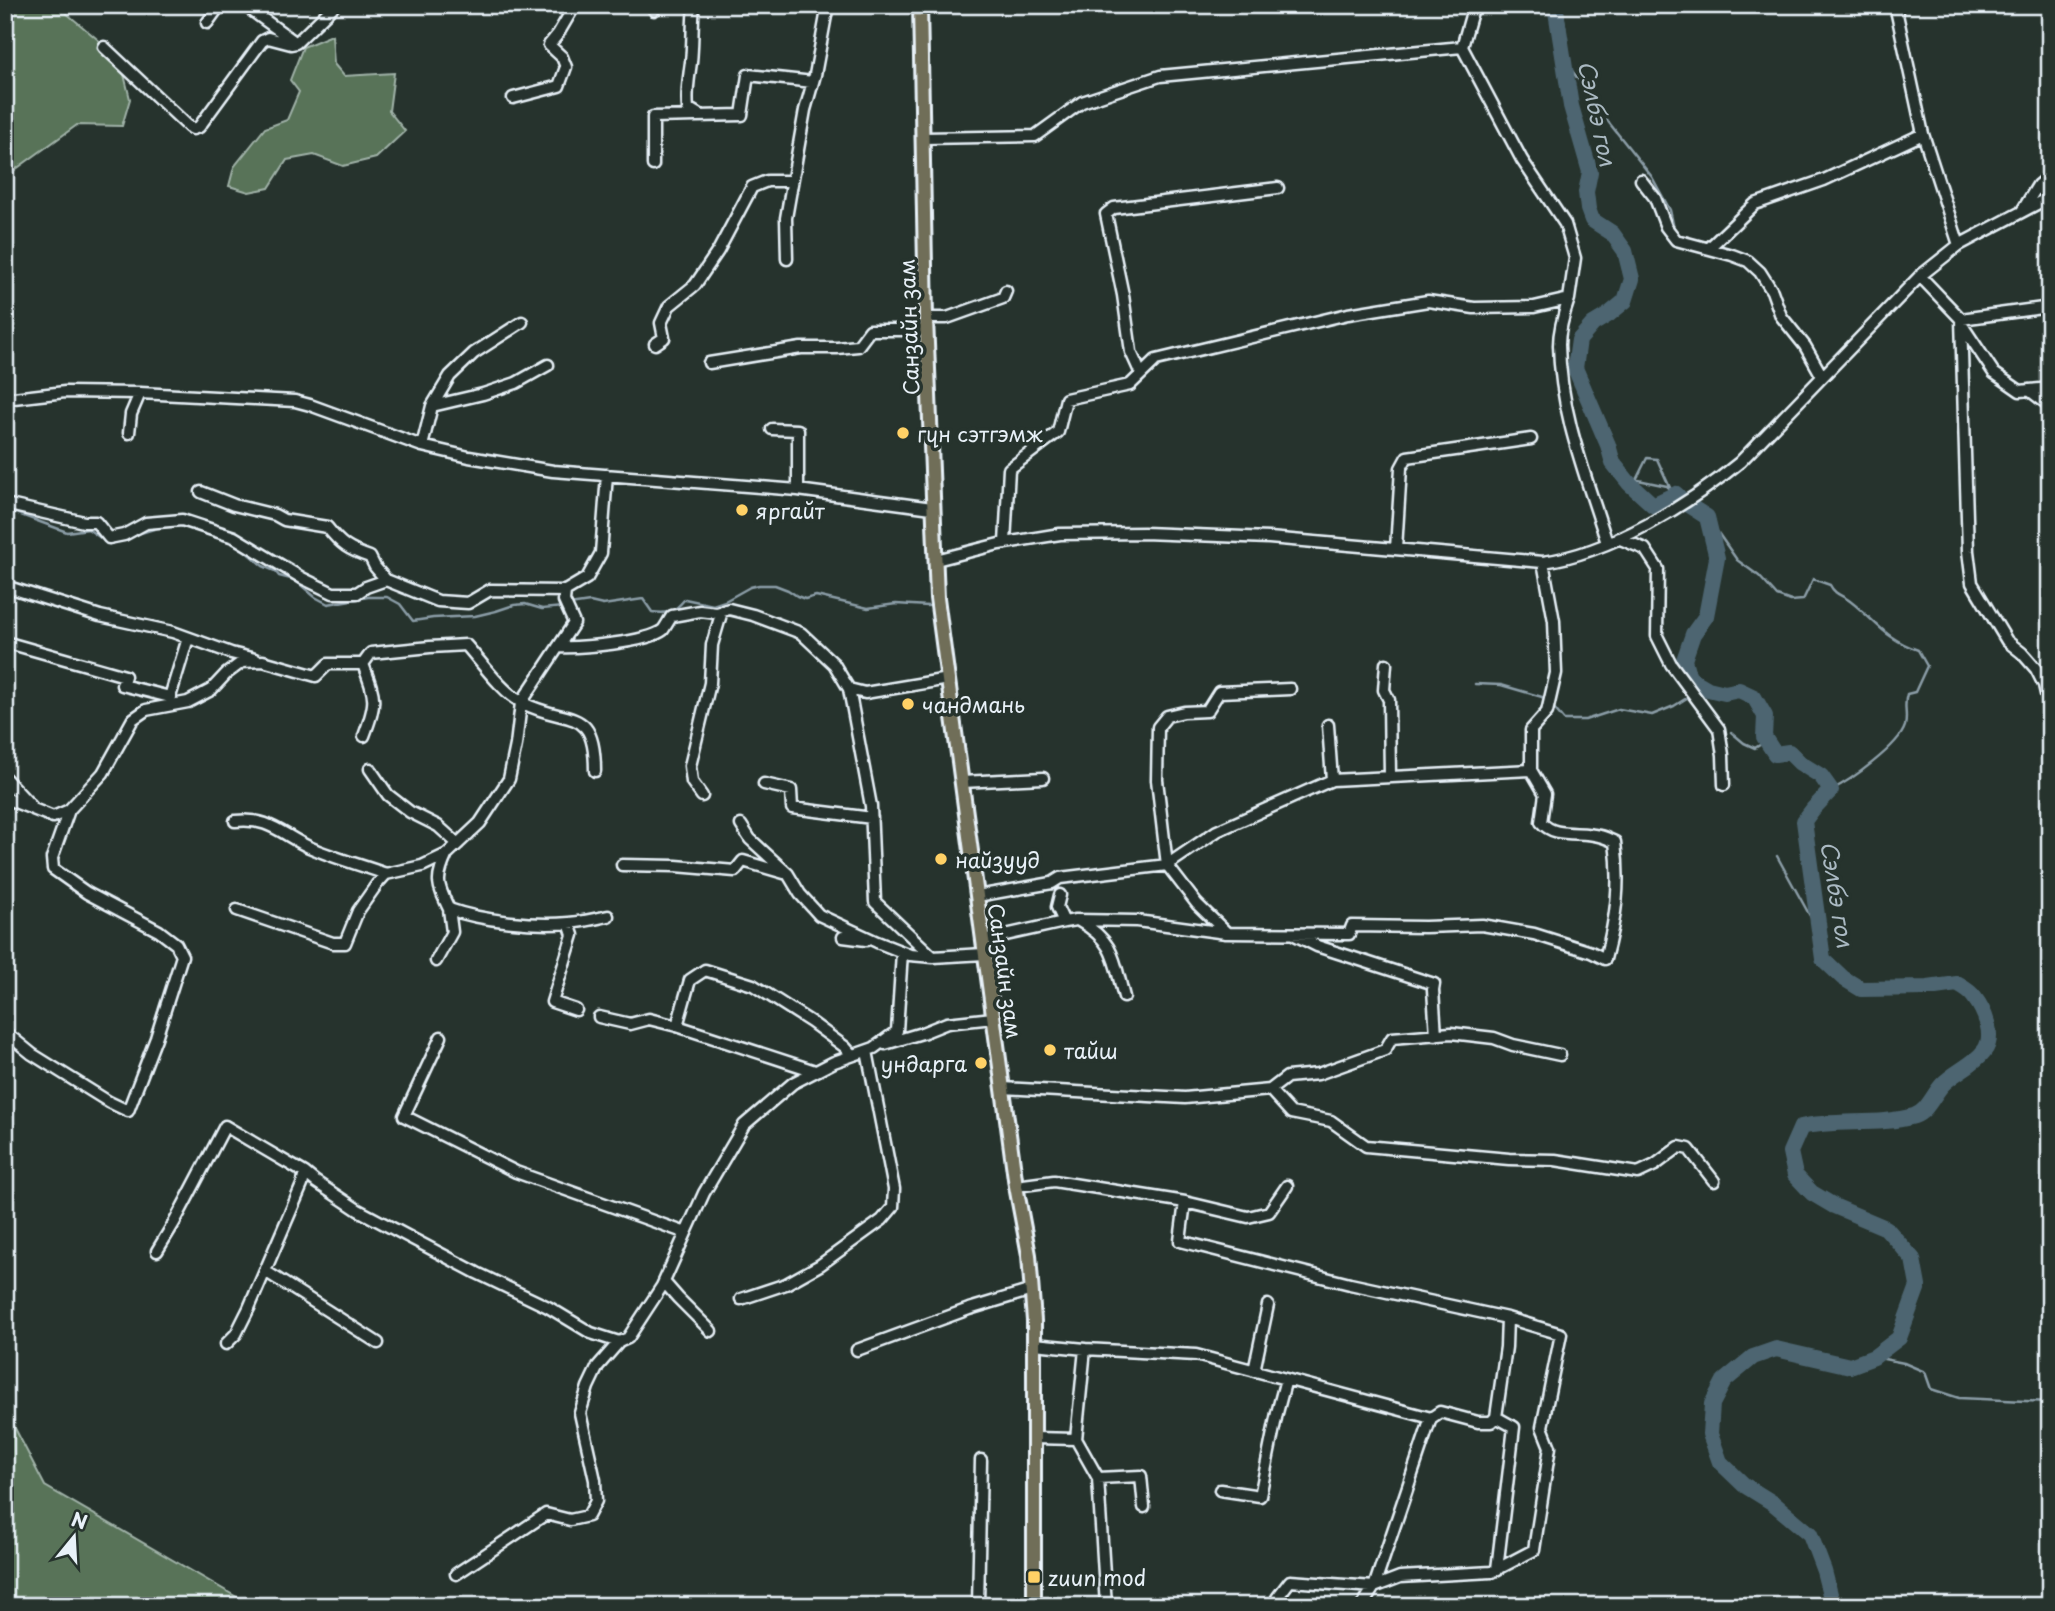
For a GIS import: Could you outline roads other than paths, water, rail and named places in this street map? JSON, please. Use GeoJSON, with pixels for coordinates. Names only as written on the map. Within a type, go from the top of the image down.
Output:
{"type":"FeatureCollection","features":[{"type":"Feature","properties":{"kind":"main road","name":"Санзайн зам"},"geometry":{"type":"LineString","coordinates":[[920,5],[926,324],[937,598],[1002,1087],[1029,1255],[1034,1343],[1034,1606]]}},
{"type":"Feature","properties":{"kind":"street"},"geometry":{"type":"LineString","coordinates":[[207,23],[219,5]]}},
{"type":"Feature","properties":{"kind":"street"},"geometry":{"type":"LineString","coordinates":[[244,5],[296,43]]}},
{"type":"Feature","properties":{"kind":"street"},"geometry":{"type":"LineString","coordinates":[[104,47],[193,129],[200,127],[262,41],[268,38],[296,43],[335,5]]}},
{"type":"Feature","properties":{"kind":"street"},"geometry":{"type":"LineString","coordinates":[[513,98],[559,86],[566,67],[562,57],[549,45],[575,5]]}},
{"type":"Feature","properties":{"kind":"street"},"geometry":{"type":"LineString","coordinates":[[694,5],[691,61],[686,90],[688,108],[701,116]]}},
{"type":"Feature","properties":{"kind":"street"},"geometry":{"type":"LineString","coordinates":[[787,260],[786,218],[805,110],[828,5]]}},
{"type":"Feature","properties":{"kind":"street"},"geometry":{"type":"LineString","coordinates":[[1474,5],[1462,47],[1522,160],[1565,224],[1575,258],[1559,343],[1562,376],[1570,422],[1606,543]]}},
{"type":"Feature","properties":{"kind":"street"},"geometry":{"type":"LineString","coordinates":[[1895,5],[1923,134],[1959,245]]}},
{"type":"Feature","properties":{"kind":"street"},"geometry":{"type":"LineString","coordinates":[[923,138],[1035,136],[1082,102],[1160,76],[1462,47]]}},
{"type":"Feature","properties":{"kind":"street"},"geometry":{"type":"LineString","coordinates":[[653,165],[653,117],[742,115],[748,75],[813,82]]}},
{"type":"Feature","properties":{"kind":"street"},"geometry":{"type":"LineString","coordinates":[[1709,248],[1755,204],[1824,180],[1923,134]]}},
{"type":"Feature","properties":{"kind":"street"},"geometry":{"type":"LineString","coordinates":[[2022,211],[2038,185],[2050,175]]}},
{"type":"Feature","properties":{"kind":"street"},"geometry":{"type":"LineString","coordinates":[[1641,180],[1655,198],[1666,227],[1676,240],[1748,261],[1760,272],[1772,291],[1781,316],[1805,346],[1822,376]]}},
{"type":"Feature","properties":{"kind":"street"},"geometry":{"type":"LineString","coordinates":[[655,344],[664,338],[662,323],[669,306],[695,285],[718,251],[752,187],[766,181],[792,181]]}},
{"type":"Feature","properties":{"kind":"street"},"geometry":{"type":"LineString","coordinates":[[1141,374],[1131,352],[1107,214],[1114,208],[1278,188]]}},
{"type":"Feature","properties":{"kind":"street"},"geometry":{"type":"LineString","coordinates":[[936,559],[1005,542],[1060,534],[1157,533],[1257,537],[1542,562],[1583,554],[1671,511],[1711,486],[1740,462],[1920,276],[1959,245],[2050,197]]}},
{"type":"Feature","properties":{"kind":"street"},"geometry":{"type":"LineString","coordinates":[[1920,276],[1962,322],[1994,373],[2020,391],[2050,388]]}},
{"type":"Feature","properties":{"kind":"street"},"geometry":{"type":"LineString","coordinates":[[709,363],[802,348],[858,346],[870,330],[926,324],[947,318],[1003,298],[1006,291]]}},
{"type":"Feature","properties":{"kind":"street"},"geometry":{"type":"LineString","coordinates":[[1005,542],[1009,469],[1058,432],[1066,400],[1130,385],[1156,360],[1348,314],[1428,301],[1474,309],[1534,307],[1569,299]]}},
{"type":"Feature","properties":{"kind":"street"},"geometry":{"type":"LineString","coordinates":[[1962,322],[2050,307]]}},
{"type":"Feature","properties":{"kind":"street"},"geometry":{"type":"LineString","coordinates":[[422,446],[432,406],[450,376],[474,353],[522,322]]}},
{"type":"Feature","properties":{"kind":"street"},"geometry":{"type":"LineString","coordinates":[[1962,322],[1972,583],[2007,641],[2036,669],[2044,685],[2050,711]]}},
{"type":"Feature","properties":{"kind":"street"},"geometry":{"type":"LineString","coordinates":[[432,406],[516,383],[548,365]]}},
{"type":"Feature","properties":{"kind":"street"},"geometry":{"type":"LineString","coordinates":[[2029,390],[2050,406]]}},
{"type":"Feature","properties":{"kind":"street"},"geometry":{"type":"LineString","coordinates":[[5,399],[65,392],[295,401],[422,446],[469,457],[553,471],[797,490],[932,508]]}},
{"type":"Feature","properties":{"kind":"street"},"geometry":{"type":"LineString","coordinates":[[129,433],[131,414],[140,393]]}},
{"type":"Feature","properties":{"kind":"street"},"geometry":{"type":"LineString","coordinates":[[772,429],[798,430],[797,490]]}},
{"type":"Feature","properties":{"kind":"street"},"geometry":{"type":"LineString","coordinates":[[1396,549],[1401,468],[1407,457],[1531,439]]}},
{"type":"Feature","properties":{"kind":"street"},"geometry":{"type":"LineString","coordinates":[[201,492],[284,520],[327,527],[338,541],[370,557],[386,580],[438,601],[468,603],[490,590],[565,591],[587,578],[601,552],[607,475]]}},
{"type":"Feature","properties":{"kind":"street"},"geometry":{"type":"LineString","coordinates":[[5,504],[84,522],[96,522],[110,538],[124,535],[146,523],[182,520],[234,537],[302,578],[333,593],[357,593],[386,580]]}},
{"type":"Feature","properties":{"kind":"street"},"geometry":{"type":"LineString","coordinates":[[1618,538],[1645,549],[1658,569],[1657,636],[1671,664],[1719,729],[1724,785]]}},
{"type":"Feature","properties":{"kind":"street"},"geometry":{"type":"LineString","coordinates":[[983,940],[1076,920],[1137,921],[1227,933],[1292,934],[1349,934],[1352,926],[1482,925],[1534,934],[1605,959],[1615,922],[1618,897],[1615,842],[1599,836],[1547,829],[1541,822],[1545,794],[1531,770],[1531,730],[1547,712],[1556,673],[1555,621],[1542,562]]}},
{"type":"Feature","properties":{"kind":"street"},"geometry":{"type":"LineString","coordinates":[[5,586],[100,616],[146,625],[230,653],[316,676],[328,664],[363,664]]}},
{"type":"Feature","properties":{"kind":"street"},"geometry":{"type":"LineString","coordinates":[[235,821],[250,819],[277,828],[308,846],[386,874],[422,866],[447,854],[480,823],[509,779],[521,703],[574,623],[564,601],[565,591]]}},
{"type":"Feature","properties":{"kind":"street"},"geometry":{"type":"LineString","coordinates":[[558,647],[577,648],[638,639],[662,630],[672,616],[700,611],[718,613],[729,609],[801,632],[834,664],[849,689],[872,818],[875,902],[933,957]]}},
{"type":"Feature","properties":{"kind":"street"},"geometry":{"type":"LineString","coordinates":[[702,796],[692,782],[690,766],[710,683],[712,645],[722,611]]}},
{"type":"Feature","properties":{"kind":"street"},"geometry":{"type":"LineString","coordinates":[[5,642],[125,676],[122,685],[170,697],[188,638]]}},
{"type":"Feature","properties":{"kind":"street"},"geometry":{"type":"LineString","coordinates":[[363,664],[371,653],[466,645],[521,703],[581,723],[590,734],[595,749],[595,771]]}},
{"type":"Feature","properties":{"kind":"street"},"geometry":{"type":"LineString","coordinates":[[5,1032],[32,1054],[128,1111],[156,1038],[182,956],[176,944],[159,931],[87,893],[53,869],[52,858],[69,810],[103,773],[133,719],[146,710],[188,702],[211,690],[242,662],[262,661]]}},
{"type":"Feature","properties":{"kind":"street"},"geometry":{"type":"LineString","coordinates":[[363,664],[375,706],[364,736]]}},
{"type":"Feature","properties":{"kind":"street"},"geometry":{"type":"LineString","coordinates":[[1386,664],[1384,690],[1389,700],[1390,777]]}},
{"type":"Feature","properties":{"kind":"street"},"geometry":{"type":"LineString","coordinates":[[849,689],[865,693],[948,679]]}},
{"type":"Feature","properties":{"kind":"street"},"geometry":{"type":"LineString","coordinates":[[1227,933],[1196,904],[1167,864],[1157,780],[1158,727],[1167,716],[1207,711],[1219,692],[1290,689]]}},
{"type":"Feature","properties":{"kind":"street"},"geometry":{"type":"LineString","coordinates":[[1328,725],[1332,780]]}},
{"type":"Feature","properties":{"kind":"street"},"geometry":{"type":"LineString","coordinates":[[370,769],[388,795],[410,812],[438,826],[458,844]]}},
{"type":"Feature","properties":{"kind":"street"},"geometry":{"type":"LineString","coordinates":[[977,896],[1052,883],[1060,878],[1167,864],[1217,831],[1332,780],[1531,770]]}},
{"type":"Feature","properties":{"kind":"street"},"geometry":{"type":"LineString","coordinates":[[5,778],[34,810]]}},
{"type":"Feature","properties":{"kind":"street"},"geometry":{"type":"LineString","coordinates":[[962,782],[1043,778]]}},
{"type":"Feature","properties":{"kind":"street"},"geometry":{"type":"LineString","coordinates":[[764,784],[791,790],[792,808],[872,818]]}},
{"type":"Feature","properties":{"kind":"street"},"geometry":{"type":"LineString","coordinates":[[5,798],[53,817],[69,810]]}},
{"type":"Feature","properties":{"kind":"street"},"geometry":{"type":"LineString","coordinates":[[741,825],[750,839],[788,874],[800,894],[819,915],[910,955],[933,957],[985,954]]}},
{"type":"Feature","properties":{"kind":"street"},"geometry":{"type":"LineString","coordinates":[[436,961],[452,932],[449,909],[438,886],[441,867],[447,854]]}},
{"type":"Feature","properties":{"kind":"street"},"geometry":{"type":"LineString","coordinates":[[622,864],[735,871],[743,861],[788,874]]}},
{"type":"Feature","properties":{"kind":"street"},"geometry":{"type":"LineString","coordinates":[[237,909],[333,943],[345,943],[358,911],[386,874]]}},
{"type":"Feature","properties":{"kind":"street"},"geometry":{"type":"LineString","coordinates":[[1060,895],[1057,907],[1064,922]]}},
{"type":"Feature","properties":{"kind":"street"},"geometry":{"type":"LineString","coordinates":[[449,909],[464,915],[514,922],[569,923],[608,916]]}},
{"type":"Feature","properties":{"kind":"street"},"geometry":{"type":"LineString","coordinates":[[1076,920],[1096,930],[1110,947],[1124,997]]}},
{"type":"Feature","properties":{"kind":"street"},"geometry":{"type":"LineString","coordinates":[[569,923],[573,935],[552,1002],[576,1010]]}},
{"type":"Feature","properties":{"kind":"street"},"geometry":{"type":"LineString","coordinates":[[1292,934],[1317,946],[1434,984],[1436,1035]]}},
{"type":"Feature","properties":{"kind":"street"},"geometry":{"type":"LineString","coordinates":[[843,937],[877,942]]}},
{"type":"Feature","properties":{"kind":"street"},"geometry":{"type":"LineString","coordinates":[[871,1049],[897,1031],[902,952]]}},
{"type":"Feature","properties":{"kind":"street"},"geometry":{"type":"LineString","coordinates":[[677,1026],[690,980],[705,970],[753,985],[811,1022],[852,1055]]}},
{"type":"Feature","properties":{"kind":"street"},"geometry":{"type":"LineString","coordinates":[[599,1017],[630,1024],[649,1019],[815,1071]]}},
{"type":"Feature","properties":{"kind":"street"},"geometry":{"type":"LineString","coordinates":[[456,1574],[546,1514],[570,1520],[588,1516],[596,1501],[595,1480],[580,1413],[588,1387],[598,1366],[619,1342],[628,1338],[664,1282],[704,1193],[744,1125],[793,1083],[852,1055],[947,1023],[993,1018]]}},
{"type":"Feature","properties":{"kind":"street"},"geometry":{"type":"LineString","coordinates":[[1002,1087],[1185,1098],[1270,1090],[1287,1077],[1318,1074],[1385,1049],[1392,1038],[1451,1033],[1494,1038],[1560,1055]]}},
{"type":"Feature","properties":{"kind":"street"},"geometry":{"type":"LineString","coordinates":[[441,1037],[404,1116],[516,1172],[687,1233]]}},
{"type":"Feature","properties":{"kind":"street"},"geometry":{"type":"LineString","coordinates":[[741,1299],[786,1284],[820,1265],[883,1220],[893,1207],[894,1189],[871,1049]]}},
{"type":"Feature","properties":{"kind":"street"},"geometry":{"type":"LineString","coordinates":[[1270,1090],[1291,1113],[1331,1121],[1366,1146],[1509,1159],[1555,1160],[1638,1173],[1655,1166],[1679,1147],[1689,1149],[1714,1181]]}},
{"type":"Feature","properties":{"kind":"street"},"geometry":{"type":"LineString","coordinates":[[157,1251],[225,1126],[305,1173],[358,1210],[548,1307],[591,1333],[619,1342]]}},
{"type":"Feature","properties":{"kind":"street"},"geometry":{"type":"LineString","coordinates":[[226,1344],[236,1334],[305,1173]]}},
{"type":"Feature","properties":{"kind":"street"},"geometry":{"type":"LineString","coordinates":[[1016,1186],[1054,1181],[1185,1202],[1248,1217],[1269,1212],[1287,1186]]}},
{"type":"Feature","properties":{"kind":"street"},"geometry":{"type":"LineString","coordinates":[[1185,1202],[1180,1241],[1350,1284],[1507,1318],[1561,1334],[1542,1427],[1550,1447],[1534,1550],[1492,1572],[1400,1577],[1374,1587],[1290,1581],[1277,1598],[1276,1606]]}},
{"type":"Feature","properties":{"kind":"street"},"geometry":{"type":"LineString","coordinates":[[265,1271],[378,1343]]}},
{"type":"Feature","properties":{"kind":"street"},"geometry":{"type":"LineString","coordinates":[[664,1282],[711,1331]]}},
{"type":"Feature","properties":{"kind":"street"},"geometry":{"type":"LineString","coordinates":[[857,1350],[969,1309],[1032,1290]]}},
{"type":"Feature","properties":{"kind":"street"},"geometry":{"type":"LineString","coordinates":[[1254,1371],[1268,1305]]}},
{"type":"Feature","properties":{"kind":"street"},"geometry":{"type":"LineString","coordinates":[[1362,1606],[1374,1587],[1431,1418],[1440,1412],[1478,1422],[1491,1422],[1496,1417],[1506,1347],[1507,1318]]}},
{"type":"Feature","properties":{"kind":"street"},"geometry":{"type":"LineString","coordinates":[[1034,1343],[1085,1349],[1196,1355],[1431,1418]]}},
{"type":"Feature","properties":{"kind":"street"},"geometry":{"type":"LineString","coordinates":[[1085,1349],[1076,1440],[1098,1478],[1106,1606]]}},
{"type":"Feature","properties":{"kind":"street"},"geometry":{"type":"LineString","coordinates":[[1220,1490],[1260,1496],[1286,1379]]}},
{"type":"Feature","properties":{"kind":"street"},"geometry":{"type":"LineString","coordinates":[[1496,1417],[1514,1427],[1497,1569]]}},
{"type":"Feature","properties":{"kind":"street"},"geometry":{"type":"LineString","coordinates":[[1034,1438],[1076,1440]]}},
{"type":"Feature","properties":{"kind":"street"},"geometry":{"type":"LineString","coordinates":[[978,1606],[981,1460]]}},
{"type":"Feature","properties":{"kind":"street"},"geometry":{"type":"LineString","coordinates":[[1098,1478],[1141,1476],[1144,1507]]}},
{"type":"Feature","properties":{"kind":"waterway","name":"Сэлбэ гол"},"geometry":{"type":"LineString","coordinates":[[1555,5],[1571,106],[1590,172],[1586,192],[1588,209],[1592,220],[1612,233],[1625,251],[1632,279],[1625,301],[1593,324],[1579,340],[1575,368],[1613,463],[1629,483],[1653,505],[1676,494],[1707,517],[1717,558],[1706,616],[1693,634],[1684,660],[1689,678],[1708,689],[1725,693],[1739,690],[1754,697],[1765,716],[1764,737],[1775,754],[1789,752],[1800,763],[1821,776],[1831,790],[1804,821],[1823,959],[1843,978],[1861,989],[1928,988],[1957,984],[1978,1002],[1989,1031],[1984,1051],[1942,1085],[1919,1114],[1887,1121],[1801,1127],[1790,1152],[1795,1175],[1812,1193],[1834,1206],[1886,1228],[1913,1259],[1918,1286],[1899,1338],[1874,1357],[1850,1366],[1776,1349],[1753,1357],[1724,1381],[1712,1404],[1710,1434],[1720,1462],[1744,1485],[1773,1503],[1810,1534],[1824,1571],[1831,1606]]}},
{"type":"Feature","properties":{"kind":"waterway"},"geometry":{"type":"LineString","coordinates":[[1562,5],[1565,28],[1563,58],[1652,177],[1670,210],[1675,233]]}},
{"type":"Feature","properties":{"kind":"waterway"},"geometry":{"type":"LineString","coordinates":[[1636,480],[1647,458],[1657,459],[1671,490]]}},
{"type":"Feature","properties":{"kind":"waterway"},"geometry":{"type":"LineString","coordinates":[[1624,477],[1667,486],[1676,494]]}},
{"type":"Feature","properties":{"kind":"waterway"},"geometry":{"type":"LineString","coordinates":[[5,509],[67,532],[88,529],[109,544],[115,542]]}},
{"type":"Feature","properties":{"kind":"waterway"},"geometry":{"type":"LineString","coordinates":[[1707,517],[1737,560],[1759,576],[1777,596],[1791,601],[1803,600],[1813,579],[1830,585],[1836,593],[1850,601],[1897,641],[1918,650],[1927,666],[1915,692],[1907,694],[1906,722],[1901,734],[1873,762],[1831,790]]}},
{"type":"Feature","properties":{"kind":"waterway"},"geometry":{"type":"LineString","coordinates":[[131,536],[178,525],[196,529]]}},
{"type":"Feature","properties":{"kind":"waterway"},"geometry":{"type":"LineString","coordinates":[[209,534],[229,541],[263,566],[275,571],[279,576],[295,580],[328,604],[368,597],[387,597],[400,604],[413,621],[475,616],[514,605],[525,604],[542,609],[563,607]]}},
{"type":"Feature","properties":{"kind":"waterway"},"geometry":{"type":"LineString","coordinates":[[569,605],[590,602],[603,605],[643,599],[652,612],[667,612],[674,610],[685,599],[713,605],[750,587],[775,585],[805,599],[816,596],[868,608],[896,604],[928,606]]}},
{"type":"Feature","properties":{"kind":"waterway"},"geometry":{"type":"LineString","coordinates":[[1475,684],[1501,685],[1545,700]]}},
{"type":"Feature","properties":{"kind":"waterway"},"geometry":{"type":"LineString","coordinates":[[1696,692],[1708,689]]}},
{"type":"Feature","properties":{"kind":"waterway"},"geometry":{"type":"LineString","coordinates":[[1553,707],[1564,720],[1585,720],[1619,709],[1652,715],[1690,696]]}},
{"type":"Feature","properties":{"kind":"waterway"},"geometry":{"type":"LineString","coordinates":[[1731,732],[1755,748],[1766,741]]}},
{"type":"Feature","properties":{"kind":"waterway"},"geometry":{"type":"LineString","coordinates":[[1777,856],[1821,936]]}},
{"type":"Feature","properties":{"kind":"waterway"},"geometry":{"type":"LineString","coordinates":[[1874,1357],[1904,1363],[1925,1372],[1931,1389],[1959,1398],[2050,1402]]}},
{"type":"Feature","properties":{"kind":"place","name":"гүн сэтгэмж"},"geometry":{"type":"Point","coordinates":[903,433]}},
{"type":"Feature","properties":{"kind":"place","name":"яргайт"},"geometry":{"type":"Point","coordinates":[742,510]}},
{"type":"Feature","properties":{"kind":"place","name":"чандмань"},"geometry":{"type":"Point","coordinates":[908,704]}},
{"type":"Feature","properties":{"kind":"place","name":"найзууд"},"geometry":{"type":"Point","coordinates":[941,859]}},
{"type":"Feature","properties":{"kind":"place","name":"тайш"},"geometry":{"type":"Point","coordinates":[1050,1050]}},
{"type":"Feature","properties":{"kind":"place","name":"ундарга"},"geometry":{"type":"Point","coordinates":[981,1063]}},
{"type":"Feature","properties":{"kind":"place","name":"zuun mod"},"geometry":{"type":"Point","coordinates":[1034,1577]}}]}
